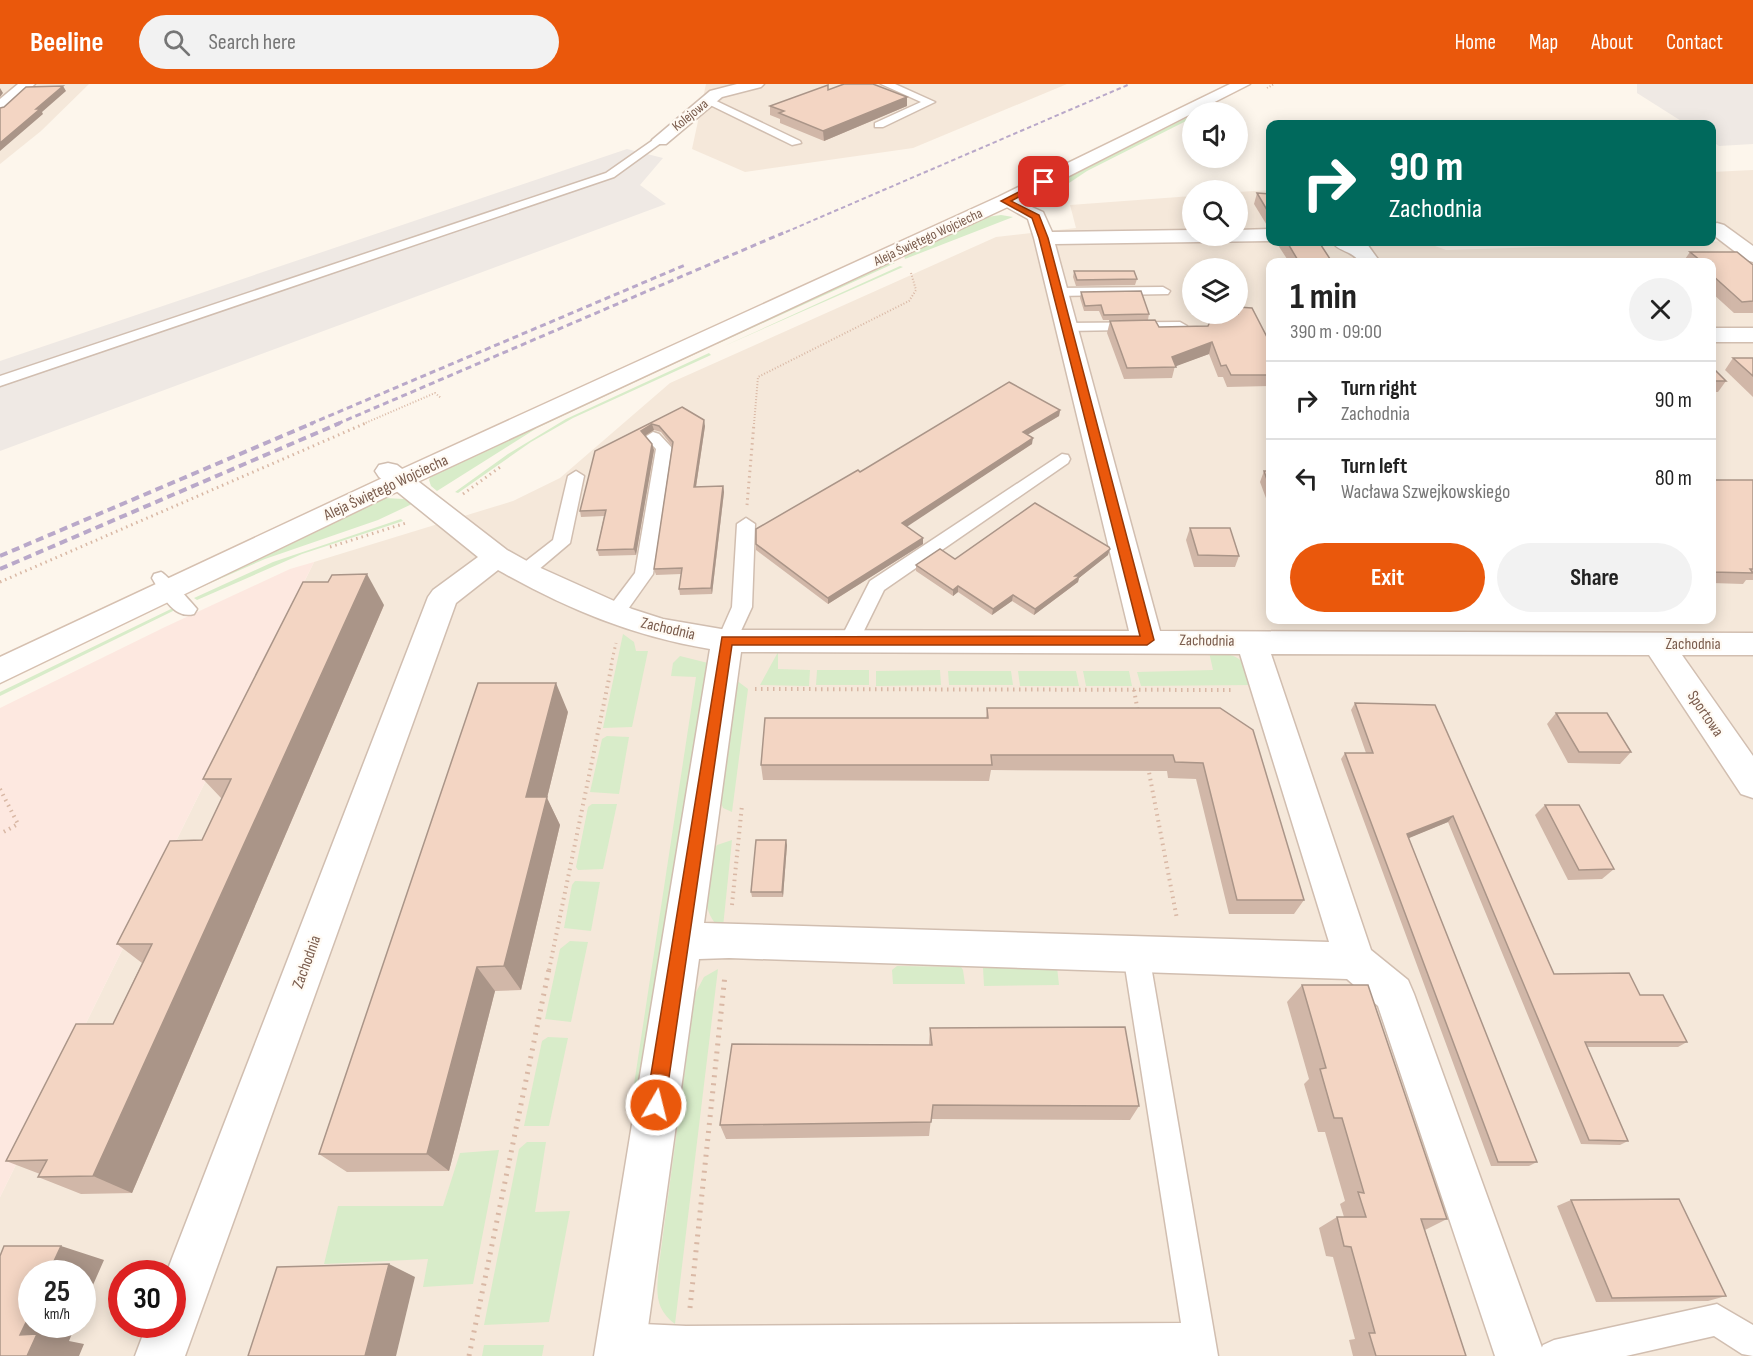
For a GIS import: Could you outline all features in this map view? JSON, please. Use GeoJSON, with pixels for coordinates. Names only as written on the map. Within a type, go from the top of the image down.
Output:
{"type":"FeatureCollection","features":[{"type":"Feature","properties":{"kind":"street"},"geometry":{"type":"LineString","coordinates":[[0,107],[27,84]]}},
{"type":"Feature","properties":{"kind":"street","name":"Kolejowa"},"geometry":{"type":"LineString","coordinates":[[660,140],[708,100],[724,92],[756,84]]}},
{"type":"Feature","properties":{"kind":"street","name":"Aleja Świętego Wojciecha"},"geometry":{"type":"LineString","coordinates":[[0,671],[172,592],[394,476],[725,332],[774,307],[1005,201],[1242,84]]}},
{"type":"Feature","properties":{"kind":"street"},"geometry":{"type":"LineString","coordinates":[[1005,201],[1036,216],[1044,238],[1147,640]]}},
{"type":"Feature","properties":{"kind":"street"},"geometry":{"type":"LineString","coordinates":[[1717,229],[1753,256]]}},
{"type":"Feature","properties":{"kind":"street"},"geometry":{"type":"LineString","coordinates":[[1044,238],[1266,236]]}},
{"type":"Feature","properties":{"kind":"street"},"geometry":{"type":"LineString","coordinates":[[1352,246],[1360,249],[1367,258]]}},
{"type":"Feature","properties":{"kind":"street"},"geometry":{"type":"LineString","coordinates":[[1716,335],[1753,335]]}},
{"type":"Feature","properties":{"kind":"street","name":"Zachodnia"},"geometry":{"type":"LineString","coordinates":[[394,476],[511,564],[618,615],[661,630],[726,641],[1147,640],[1251,642],[1634,636],[1753,644]]}},
{"type":"Feature","properties":{"kind":"street","name":"Zachodnia"},"geometry":{"type":"LineString","coordinates":[[186,1286],[443,597],[511,564]]}},
{"type":"Feature","properties":{"kind":"street","name":"Aleja Świętego Wojciecha"},"geometry":{"type":"LineString","coordinates":[[0,653],[172,592]]}},
{"type":"Feature","properties":{"kind":"street","name":"Sportowa"},"geometry":{"type":"LineString","coordinates":[[1634,636],[1753,784]]}},
{"type":"Feature","properties":{"kind":"street"},"geometry":{"type":"LineString","coordinates":[[620,1347],[726,641]]}},
{"type":"Feature","properties":{"kind":"street"},"geometry":{"type":"LineString","coordinates":[[1251,642],[1355,961],[1394,994],[1520,1356]]}},
{"type":"Feature","properties":{"kind":"street"},"geometry":{"type":"LineString","coordinates":[[680,942],[729,940],[1355,961]]}},
{"type":"Feature","properties":{"kind":"street","name":"Zachodnia"},"geometry":{"type":"LineString","coordinates":[[160,1356],[167,1338]]}},
{"type":"Feature","properties":{"kind":"lane"},"geometry":{"type":"LineString","coordinates":[[879,125],[930,102],[886,84]]}},
{"type":"Feature","properties":{"kind":"lane"},"geometry":{"type":"LineString","coordinates":[[708,100],[796,143]]}},
{"type":"Feature","properties":{"kind":"lane"},"geometry":{"type":"LineString","coordinates":[[0,381],[610,175],[660,140]]}},
{"type":"Feature","properties":{"kind":"lane"},"geometry":{"type":"LineString","coordinates":[[1057,292],[1163,291]]}},
{"type":"Feature","properties":{"kind":"lane"},"geometry":{"type":"LineString","coordinates":[[1065,327],[1180,326]]}},
{"type":"Feature","properties":{"kind":"lane"},"geometry":{"type":"LineString","coordinates":[[618,615],[644,573],[664,448],[653,437]]}},
{"type":"Feature","properties":{"kind":"lane"},"geometry":{"type":"LineString","coordinates":[[849,642],[877,586],[1062,459]]}},
{"type":"Feature","properties":{"kind":"lane"},"geometry":{"type":"LineString","coordinates":[[511,564],[561,543],[576,476]]}},
{"type":"Feature","properties":{"kind":"lane"},"geometry":{"type":"LineString","coordinates":[[726,641],[741,607],[746,524]]}},
{"type":"Feature","properties":{"kind":"lane"},"geometry":{"type":"LineString","coordinates":[[620,1347],[686,1342],[1200,1347],[1136,954]]}},
{"type":"Feature","properties":{"kind":"lane"},"geometry":{"type":"LineString","coordinates":[[1554,1356],[1717,1320],[1753,1344]]}},
{"type":"Feature","properties":{"kind":"path"},"geometry":{"type":"LineString","coordinates":[[746,524],[758,377],[909,300],[916,290],[909,266],[887,256]]}},
{"type":"Feature","properties":{"kind":"path"},"geometry":{"type":"LineString","coordinates":[[0,582],[435,393],[441,398]]}},
{"type":"Feature","properties":{"kind":"path"},"geometry":{"type":"LineString","coordinates":[[469,1356],[618,615]]}},
{"type":"Feature","properties":{"kind":"path"},"geometry":{"type":"LineString","coordinates":[[751,701],[752,689],[1268,690]]}},
{"type":"Feature","properties":{"kind":"path"},"geometry":{"type":"LineString","coordinates":[[1134,690],[1140,724]]}},
{"type":"Feature","properties":{"kind":"path"},"geometry":{"type":"LineString","coordinates":[[1147,759],[1183,954]]}},
{"type":"Feature","properties":{"kind":"path"},"geometry":{"type":"LineString","coordinates":[[0,789],[18,824],[0,834]]}},
{"type":"Feature","properties":{"kind":"path"},"geometry":{"type":"LineString","coordinates":[[686,1342],[742,804]]}},
{"type":"Feature","properties":{"kind":"shaded area"},"geometry":{"type":"Polygon","coordinates":[[[0,84],[89,84],[41,131],[0,164],[0,84]]]}},
{"type":"Feature","properties":{"kind":"shaded area"},"geometry":{"type":"Polygon","coordinates":[[[706,84],[1067,84],[913,148],[745,172],[692,149],[706,84]]]}},
{"type":"Feature","properties":{"kind":"shaded area"},"geometry":{"type":"Polygon","coordinates":[[[1637,84],[1753,84],[1753,144],[1719,146],[1716,144],[1716,120],[1680,120],[1637,93],[1637,84]]]}},
{"type":"Feature","properties":{"kind":"shaded area"},"geometry":{"type":"Polygon","coordinates":[[[627,149],[663,158],[640,185],[666,204],[0,451],[0,361],[627,149]]]}},
{"type":"Feature","properties":{"kind":"shaded area"},"geometry":{"type":"Polygon","coordinates":[[[1753,170],[1753,1356],[0,1356],[0,1197],[314,562],[513,501],[560,478],[670,383],[996,237],[1076,228],[1070,205],[1182,197],[1182,246],[1248,246],[1248,191],[1266,190],[1266,246],[1435,246],[1446,250],[1572,246],[1716,246],[1716,241],[1729,241],[1716,230],[1716,172],[1753,170]]]}},
{"type":"Feature","properties":{"kind":"shaded area"},"geometry":{"type":"Polygon","coordinates":[[[314,562],[0,1197],[0,708],[165,627],[290,569],[314,562]]]}},
{"type":"Feature","properties":{"kind":"green space"},"geometry":{"type":"Polygon","coordinates":[[[1182,120],[1182,123],[1087,171],[1033,207],[1029,205],[1029,197],[1182,120]]]}},
{"type":"Feature","properties":{"kind":"green space"},"geometry":{"type":"Polygon","coordinates":[[[1001,215],[1013,217],[905,259],[904,256],[987,217],[1001,215]]]}},
{"type":"Feature","properties":{"kind":"green space"},"geometry":{"type":"Polygon","coordinates":[[[889,263],[895,263],[717,344],[717,341],[889,263]]]}},
{"type":"Feature","properties":{"kind":"green space"},"geometry":{"type":"Polygon","coordinates":[[[900,266],[903,267],[722,347],[900,266]]]}},
{"type":"Feature","properties":{"kind":"green space"},"geometry":{"type":"Polygon","coordinates":[[[698,349],[704,350],[537,428],[437,491],[431,486],[429,480],[432,473],[698,349]]]}},
{"type":"Feature","properties":{"kind":"green space"},"geometry":{"type":"Polygon","coordinates":[[[709,353],[711,355],[573,418],[531,442],[458,493],[455,492],[508,454],[566,419],[709,353]]]}},
{"type":"Feature","properties":{"kind":"green space"},"geometry":{"type":"Polygon","coordinates":[[[385,498],[404,499],[412,504],[378,520],[265,559],[190,592],[192,587],[370,501],[385,498]]]}},
{"type":"Feature","properties":{"kind":"green space"},"geometry":{"type":"Polygon","coordinates":[[[401,519],[403,521],[302,554],[197,600],[194,598],[273,562],[401,519]]]}},
{"type":"Feature","properties":{"kind":"green space"},"geometry":{"type":"Polygon","coordinates":[[[173,608],[175,610],[0,696],[0,692],[173,608]]]}},
{"type":"Feature","properties":{"kind":"green space"},"geometry":{"type":"Polygon","coordinates":[[[623,634],[634,642],[636,651],[648,651],[632,727],[603,728],[623,634]]]}},
{"type":"Feature","properties":{"kind":"green space"},"geometry":{"type":"Polygon","coordinates":[[[778,652],[778,669],[810,670],[809,686],[760,685],[778,652]]]}},
{"type":"Feature","properties":{"kind":"green space"},"geometry":{"type":"Polygon","coordinates":[[[1209,652],[1227,654],[1239,659],[1247,668],[1254,685],[1141,686],[1137,672],[1213,670],[1209,652]]]}},
{"type":"Feature","properties":{"kind":"green space"},"geometry":{"type":"Polygon","coordinates":[[[680,656],[708,663],[638,1091],[633,1091],[696,677],[671,676],[673,663],[680,656]]]}},
{"type":"Feature","properties":{"kind":"green space"},"geometry":{"type":"Polygon","coordinates":[[[817,670],[869,670],[869,685],[816,685],[817,670]]]}},
{"type":"Feature","properties":{"kind":"green space"},"geometry":{"type":"Polygon","coordinates":[[[940,670],[941,685],[876,686],[876,671],[940,670]]]}},
{"type":"Feature","properties":{"kind":"green space"},"geometry":{"type":"Polygon","coordinates":[[[948,671],[1011,671],[1013,685],[949,685],[948,671]]]}},
{"type":"Feature","properties":{"kind":"green space"},"geometry":{"type":"Polygon","coordinates":[[[1018,671],[1076,671],[1079,686],[1020,686],[1018,671]]]}},
{"type":"Feature","properties":{"kind":"green space"},"geometry":{"type":"Polygon","coordinates":[[[1083,671],[1129,671],[1132,686],[1086,686],[1083,671]]]}},
{"type":"Feature","properties":{"kind":"green space"},"geometry":{"type":"Polygon","coordinates":[[[736,680],[748,689],[732,812],[723,808],[719,797],[736,680]]]}},
{"type":"Feature","properties":{"kind":"green space"},"geometry":{"type":"Polygon","coordinates":[[[607,736],[629,737],[619,794],[590,792],[602,739],[607,736]]]}},
{"type":"Feature","properties":{"kind":"green space"},"geometry":{"type":"Polygon","coordinates":[[[592,804],[617,804],[603,869],[578,870],[576,867],[588,807],[592,804]]]}},
{"type":"Feature","properties":{"kind":"green space"},"geometry":{"type":"Polygon","coordinates":[[[732,840],[723,927],[719,927],[708,910],[707,881],[713,851],[717,845],[732,840]]]}},
{"type":"Feature","properties":{"kind":"green space"},"geometry":{"type":"Polygon","coordinates":[[[575,881],[600,882],[591,931],[564,928],[572,885],[575,881]]]}},
{"type":"Feature","properties":{"kind":"green space"},"geometry":{"type":"Polygon","coordinates":[[[570,941],[588,942],[571,1022],[545,1019],[560,949],[570,941]]]}},
{"type":"Feature","properties":{"kind":"green space"},"geometry":{"type":"Polygon","coordinates":[[[897,966],[961,967],[965,984],[893,984],[892,970],[897,966]]]}},
{"type":"Feature","properties":{"kind":"green space"},"geometry":{"type":"Polygon","coordinates":[[[1057,967],[1059,985],[984,986],[983,968],[1057,967]]]}},
{"type":"Feature","properties":{"kind":"green space"},"geometry":{"type":"Polygon","coordinates":[[[718,969],[675,1324],[660,1305],[657,1290],[659,1265],[695,994],[704,977],[718,969]]]}},
{"type":"Feature","properties":{"kind":"green space"},"geometry":{"type":"Polygon","coordinates":[[[548,1037],[568,1038],[549,1126],[524,1126],[542,1041],[548,1037]]]}},
{"type":"Feature","properties":{"kind":"green space"},"geometry":{"type":"Polygon","coordinates":[[[527,1142],[546,1142],[535,1212],[570,1211],[549,1322],[484,1325],[519,1149],[527,1142]]]}},
{"type":"Feature","properties":{"kind":"green space"},"geometry":{"type":"Polygon","coordinates":[[[499,1150],[473,1284],[423,1287],[428,1259],[324,1264],[338,1206],[443,1206],[460,1153],[499,1150]]]}},
{"type":"Feature","properties":{"kind":"green space"},"geometry":{"type":"Polygon","coordinates":[[[484,1345],[544,1345],[542,1356],[482,1356],[484,1345]]]}},
{"type":"Feature","properties":{"kind":"building"},"geometry":{"type":"Polygon","coordinates":[[[844,84],[873,84],[907,97],[823,131],[779,113],[784,111],[770,106],[828,85],[828,90],[844,84]]]}},
{"type":"Feature","properties":{"kind":"building"},"geometry":{"type":"Polygon","coordinates":[[[63,86],[0,143],[0,108],[26,87],[63,86]]]}},
{"type":"Feature","properties":{"kind":"building"},"geometry":{"type":"Polygon","coordinates":[[[1257,193],[1266,194],[1266,208],[1257,193]]]}},
{"type":"Feature","properties":{"kind":"building"},"geometry":{"type":"Polygon","coordinates":[[[1289,246],[1322,246],[1329,258],[1297,258],[1289,246]]]}},
{"type":"Feature","properties":{"kind":"building"},"geometry":{"type":"Polygon","coordinates":[[[1690,252],[1737,252],[1753,265],[1753,301],[1742,302],[1716,279],[1716,258],[1697,258],[1690,252]]]}},
{"type":"Feature","properties":{"kind":"building"},"geometry":{"type":"Polygon","coordinates":[[[1074,271],[1134,271],[1137,279],[1077,280],[1074,271]]]}},
{"type":"Feature","properties":{"kind":"building"},"geometry":{"type":"Polygon","coordinates":[[[1141,291],[1149,314],[1104,315],[1101,305],[1085,306],[1081,292],[1141,291]]]}},
{"type":"Feature","properties":{"kind":"building"},"geometry":{"type":"Polygon","coordinates":[[[1248,308],[1252,308],[1266,335],[1266,375],[1231,375],[1226,365],[1221,366],[1212,342],[1172,357],[1176,367],[1127,368],[1110,321],[1155,320],[1159,327],[1208,326],[1209,324],[1248,324],[1248,308]]]}},
{"type":"Feature","properties":{"kind":"building"},"geometry":{"type":"Polygon","coordinates":[[[1733,358],[1753,358],[1753,376],[1733,358]]]}},
{"type":"Feature","properties":{"kind":"building"},"geometry":{"type":"Polygon","coordinates":[[[1716,371],[1726,381],[1716,381],[1716,371]]]}},
{"type":"Feature","properties":{"kind":"building"},"geometry":{"type":"Polygon","coordinates":[[[1009,382],[1060,410],[1023,432],[1033,438],[902,523],[923,538],[828,598],[756,544],[756,529],[858,470],[860,472],[1009,382]]]}},
{"type":"Feature","properties":{"kind":"building"},"geometry":{"type":"Polygon","coordinates":[[[682,407],[704,420],[694,487],[723,486],[711,588],[679,589],[682,568],[654,569],[673,442],[659,426],[652,424],[641,431],[652,444],[634,549],[597,550],[606,510],[580,511],[595,451],[682,407]]]}},
{"type":"Feature","properties":{"kind":"building"},"geometry":{"type":"Polygon","coordinates":[[[1716,480],[1753,480],[1753,569],[1750,569],[1753,573],[1716,572],[1716,480]]]}},
{"type":"Feature","properties":{"kind":"building"},"geometry":{"type":"Polygon","coordinates":[[[1035,503],[1110,549],[1075,576],[1080,576],[1035,609],[1013,595],[993,609],[958,586],[953,590],[916,565],[940,549],[955,559],[1035,503]]]}},
{"type":"Feature","properties":{"kind":"building"},"geometry":{"type":"Polygon","coordinates":[[[1190,528],[1230,528],[1239,556],[1198,555],[1190,528]]]}},
{"type":"Feature","properties":{"kind":"building"},"geometry":{"type":"Polygon","coordinates":[[[367,574],[93,1176],[38,1177],[47,1160],[6,1161],[76,1024],[113,1024],[152,944],[117,944],[170,841],[202,840],[231,779],[203,779],[303,582],[328,582],[332,575],[367,574]]]}},
{"type":"Feature","properties":{"kind":"building"},"geometry":{"type":"Polygon","coordinates":[[[478,683],[556,683],[526,797],[547,797],[504,966],[477,967],[427,1154],[319,1154],[478,683]]]}},
{"type":"Feature","properties":{"kind":"building"},"geometry":{"type":"Polygon","coordinates":[[[1355,703],[1435,705],[1554,974],[1629,973],[1640,995],[1663,995],[1687,1042],[1585,1042],[1628,1141],[1589,1140],[1453,816],[1407,834],[1537,1162],[1498,1162],[1345,753],[1373,753],[1355,703]]]}},
{"type":"Feature","properties":{"kind":"building"},"geometry":{"type":"Polygon","coordinates":[[[987,708],[1220,708],[1253,730],[1304,900],[1237,900],[1203,763],[1175,762],[1173,755],[991,755],[992,765],[761,765],[765,718],[988,718],[987,708]]]}},
{"type":"Feature","properties":{"kind":"building"},"geometry":{"type":"Polygon","coordinates":[[[1556,713],[1607,713],[1631,752],[1579,752],[1556,713]]]}},
{"type":"Feature","properties":{"kind":"building"},"geometry":{"type":"Polygon","coordinates":[[[1545,805],[1579,805],[1614,869],[1579,870],[1545,805]]]}},
{"type":"Feature","properties":{"kind":"building"},"geometry":{"type":"Polygon","coordinates":[[[756,840],[786,840],[782,892],[751,892],[756,840]]]}},
{"type":"Feature","properties":{"kind":"building"},"geometry":{"type":"Polygon","coordinates":[[[1302,985],[1368,985],[1447,1219],[1421,1219],[1466,1356],[1376,1356],[1369,1333],[1375,1333],[1351,1247],[1344,1246],[1337,1217],[1366,1217],[1358,1192],[1364,1193],[1342,1118],[1334,1118],[1320,1069],[1326,1068],[1302,985]]]}},
{"type":"Feature","properties":{"kind":"building"},"geometry":{"type":"Polygon","coordinates":[[[1125,1027],[1139,1106],[933,1105],[931,1122],[720,1125],[732,1044],[932,1045],[930,1028],[1125,1027]]]}},
{"type":"Feature","properties":{"kind":"building"},"geometry":{"type":"Polygon","coordinates":[[[1679,1199],[1726,1296],[1612,1298],[1571,1200],[1679,1199]]]}},
{"type":"Feature","properties":{"kind":"building"},"geometry":{"type":"Polygon","coordinates":[[[4,1246],[61,1246],[54,1260],[18,1260],[18,1338],[35,1338],[27,1356],[0,1356],[0,1256],[4,1246]]]}},
{"type":"Feature","properties":{"kind":"building"},"geometry":{"type":"Polygon","coordinates":[[[389,1264],[365,1356],[248,1356],[277,1267],[389,1264]]]}},
{"type":"Feature","properties":{"kind":"railway"},"geometry":{"type":"LineString","coordinates":[[779,235],[1130,84]]}},
{"type":"Feature","properties":{"kind":"railway"},"geometry":{"type":"LineString","coordinates":[[337,424],[783,233]]}},
{"type":"Feature","properties":{"kind":"railway"},"geometry":{"type":"LineString","coordinates":[[310,424],[685,265]]}},
{"type":"Feature","properties":{"kind":"railway"},"geometry":{"type":"LineString","coordinates":[[0,556],[313,423]]}},
{"type":"Feature","properties":{"kind":"railway"},"geometry":{"type":"LineString","coordinates":[[0,569],[340,423]]}},
{"type":"Feature","properties":{"kind":"route"},"geometry":{"type":"LineString","coordinates":[[656,1105],[726,641],[1147,640],[1044,238],[1036,216],[1005,201],[1044,182]]}}]}
